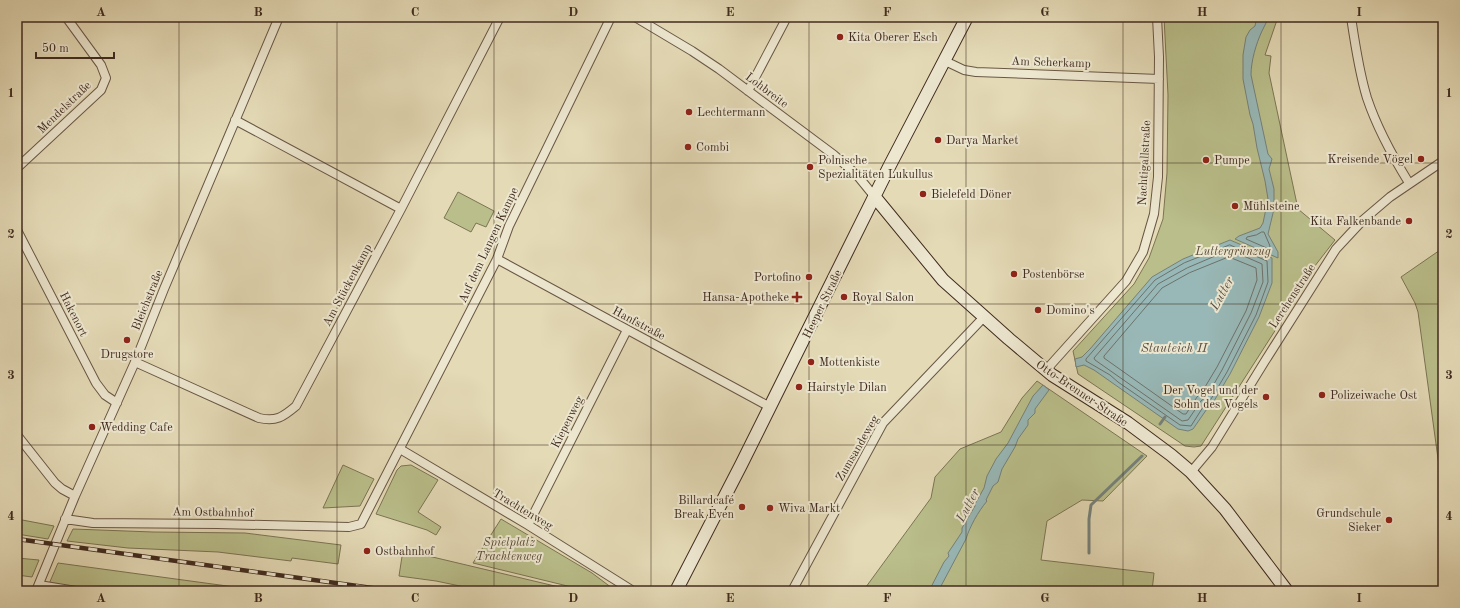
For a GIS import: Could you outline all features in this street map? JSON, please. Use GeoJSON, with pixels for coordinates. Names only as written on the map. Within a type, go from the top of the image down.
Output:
{"type":"FeatureCollection","features":[{"type":"Feature","properties":{"kind":"main road","name":"Heeper Straße"},"geometry":{"type":"LineString","coordinates":[[676,591],[770,407],[874,196],[967,17]]}},
{"type":"Feature","properties":{"kind":"main road","name":"Otto-Brenner-Straße"},"geometry":{"type":"LineString","coordinates":[[874,196],[939,276],[984,317],[1064,384],[1128,423],[1172,455],[1191,472],[1225,509],[1287,591]]}},
{"type":"Feature","properties":{"kind":"street","name":"Mendelstraße"},"geometry":{"type":"LineString","coordinates":[[17,168],[101,90],[106,78],[101,65],[66,17]]}},
{"type":"Feature","properties":{"kind":"street","name":"Bleichstraße"},"geometry":{"type":"LineString","coordinates":[[37,588],[65,519],[135,362],[279,17]]}},
{"type":"Feature","properties":{"kind":"street","name":"Am Stückenkamp"},"geometry":{"type":"LineString","coordinates":[[135,362],[259,418],[276,420],[286,415],[296,406],[401,209],[500,17]]}},
{"type":"Feature","properties":{"kind":"street","name":"Auf dem Langen Kampe"},"geometry":{"type":"LineString","coordinates":[[361,524],[497,259],[509,226],[611,17]]}},
{"type":"Feature","properties":{"kind":"street","name":"Lohbreite"},"geometry":{"type":"LineString","coordinates":[[635,17],[692,51],[834,155],[857,175],[874,196]]}},
{"type":"Feature","properties":{"kind":"street"},"geometry":{"type":"LineString","coordinates":[[748,91],[787,17]]}},
{"type":"Feature","properties":{"kind":"street","name":"Nachtigallstraße"},"geometry":{"type":"LineString","coordinates":[[1046,370],[1126,281],[1143,252],[1154,214],[1158,177],[1159,79],[1157,17]]}},
{"type":"Feature","properties":{"kind":"street"},"geometry":{"type":"LineString","coordinates":[[1351,17],[1362,81],[1368,99],[1388,146],[1409,183]]}},
{"type":"Feature","properties":{"kind":"street","name":"Am Scherkamp"},"geometry":{"type":"LineString","coordinates":[[945,61],[964,70],[976,72],[1159,79]]}},
{"type":"Feature","properties":{"kind":"street"},"geometry":{"type":"LineString","coordinates":[[235,120],[401,209]]}},
{"type":"Feature","properties":{"kind":"street","name":"Lerchenstraße"},"geometry":{"type":"LineString","coordinates":[[1191,472],[1212,447],[1264,361],[1336,249],[1363,220],[1409,183],[1443,161]]}},
{"type":"Feature","properties":{"kind":"street","name":"Hakenort"},"geometry":{"type":"LineString","coordinates":[[17,230],[96,383],[105,395],[117,403]]}},
{"type":"Feature","properties":{"kind":"street","name":"Hanfstraße"},"geometry":{"type":"LineString","coordinates":[[497,259],[770,407]]}},
{"type":"Feature","properties":{"kind":"street","name":"Zumsandeweg"},"geometry":{"type":"LineString","coordinates":[[792,591],[883,423],[984,317]]}},
{"type":"Feature","properties":{"kind":"street","name":"Kiepenweg"},"geometry":{"type":"LineString","coordinates":[[528,525],[627,330]]}},
{"type":"Feature","properties":{"kind":"street"},"geometry":{"type":"LineString","coordinates":[[17,435],[55,483],[62,489],[75,496]]}},
{"type":"Feature","properties":{"kind":"street","name":"Trachtenweg"},"geometry":{"type":"LineString","coordinates":[[400,449],[528,525],[633,591]]}},
{"type":"Feature","properties":{"kind":"street","name":"Am Ostbahnhof"},"geometry":{"type":"LineString","coordinates":[[65,519],[93,523],[349,527],[361,524]]}},
{"type":"Feature","properties":{"kind":"street"},"geometry":{"type":"LineString","coordinates":[[37,588],[76,591]]}},
{"type":"Feature","properties":{"kind":"green space","name":"Luttergrünzug"},"geometry":{"type":"Polygon","coordinates":[[[1164,17],[1278,17],[1265,55],[1271,56],[1269,73],[1298,209],[1335,240],[1311,271],[1296,298],[1201,446],[1194,447],[1185,446],[1078,374],[1073,351],[1134,284],[1149,258],[1163,219],[1167,173],[1168,95],[1164,17]]]}},
{"type":"Feature","properties":{"kind":"green space"},"geometry":{"type":"Polygon","coordinates":[[[458,192],[494,211],[486,227],[476,223],[471,232],[444,218],[458,192]]]}},
{"type":"Feature","properties":{"kind":"green space"},"geometry":{"type":"Polygon","coordinates":[[[1443,248],[1443,472],[1439,466],[1418,312],[1415,303],[1401,277],[1443,248]]]}},
{"type":"Feature","properties":{"kind":"green space"},"geometry":{"type":"Polygon","coordinates":[[[1037,381],[1147,456],[1103,501],[1082,500],[1047,521],[1041,560],[1154,573],[1152,591],[863,591],[931,498],[935,477],[960,449],[1001,432],[1022,398],[1037,381]]]}},
{"type":"Feature","properties":{"kind":"green space"},"geometry":{"type":"Polygon","coordinates":[[[343,465],[374,479],[360,506],[323,508],[343,465]]]}},
{"type":"Feature","properties":{"kind":"green space"},"geometry":{"type":"Polygon","coordinates":[[[411,465],[438,480],[418,512],[441,527],[436,535],[427,530],[376,514],[397,470],[401,466],[411,465]]]}},
{"type":"Feature","properties":{"kind":"green space"},"geometry":{"type":"Polygon","coordinates":[[[17,519],[54,526],[48,539],[17,534],[17,519]]]}},
{"type":"Feature","properties":{"kind":"green space","name":"Spielplatz Trachtenweg"},"geometry":{"type":"Polygon","coordinates":[[[501,519],[592,573],[616,591],[588,591],[473,563],[501,519]]]}},
{"type":"Feature","properties":{"kind":"green space"},"geometry":{"type":"Polygon","coordinates":[[[73,529],[245,533],[341,545],[338,564],[292,558],[291,561],[218,552],[128,548],[67,541],[73,529]]]}},
{"type":"Feature","properties":{"kind":"green space"},"geometry":{"type":"Polygon","coordinates":[[[403,550],[576,591],[484,591],[436,581],[399,576],[403,550]]]}},
{"type":"Feature","properties":{"kind":"green space"},"geometry":{"type":"Polygon","coordinates":[[[17,558],[39,560],[32,577],[17,575],[17,558]]]}},
{"type":"Feature","properties":{"kind":"green space"},"geometry":{"type":"Polygon","coordinates":[[[58,563],[264,591],[103,591],[49,584],[58,563]]]}},
{"type":"Feature","properties":{"kind":"water"},"geometry":{"type":"Polygon","coordinates":[[[1257,17],[1269,17],[1256,47],[1251,75],[1268,154],[1272,159],[1269,169],[1274,189],[1274,209],[1268,234],[1278,252],[1278,258],[1235,239],[1260,228],[1263,223],[1268,199],[1243,79],[1243,55],[1246,37],[1250,30],[1255,26],[1257,17]]]}},
{"type":"Feature","properties":{"kind":"water","name":"Stauteich II"},"geometry":{"type":"Polygon","coordinates":[[[1230,240],[1272,258],[1272,283],[1259,317],[1230,374],[1214,401],[1193,429],[1188,431],[1178,429],[1094,370],[1084,365],[1076,367],[1075,359],[1082,357],[1090,349],[1152,277],[1183,259],[1230,240]]]}},
{"type":"Feature","properties":{"kind":"water"},"geometry":{"type":"Polygon","coordinates":[[[1043,385],[1049,390],[1035,409],[1035,413],[1028,420],[1028,425],[1018,439],[1002,469],[998,482],[993,486],[986,500],[987,501],[975,519],[941,586],[937,591],[929,591],[944,562],[949,556],[948,553],[962,532],[962,528],[984,488],[987,476],[996,459],[1008,443],[1033,396],[1043,385]]]}},
{"type":"Feature","properties":{"kind":"waterway"},"geometry":{"type":"LineString","coordinates":[[1160,424],[1165,417]]}},
{"type":"Feature","properties":{"kind":"waterway"},"geometry":{"type":"LineString","coordinates":[[1089,553],[1089,519],[1091,505],[1142,456]]}},
{"type":"Feature","properties":{"kind":"railway"},"geometry":{"type":"LineString","coordinates":[[17,539],[394,591]]}},
{"type":"Feature","properties":{"kind":"place","name":"Kita Oberer Esch"},"geometry":{"type":"Point","coordinates":[840,37]}},
{"type":"Feature","properties":{"kind":"place","name":"Lechtermann"},"geometry":{"type":"Point","coordinates":[689,112]}},
{"type":"Feature","properties":{"kind":"place","name":"Darya Market"},"geometry":{"type":"Point","coordinates":[938,140]}},
{"type":"Feature","properties":{"kind":"place","name":"Combi"},"geometry":{"type":"Point","coordinates":[688,147]}},
{"type":"Feature","properties":{"kind":"place","name":"Kreisende Vögel"},"geometry":{"type":"Point","coordinates":[1421,159]}},
{"type":"Feature","properties":{"kind":"place","name":"Pumpe"},"geometry":{"type":"Point","coordinates":[1206,160]}},
{"type":"Feature","properties":{"kind":"place","name":"Polnische Spezialitäten Lukullus"},"geometry":{"type":"Point","coordinates":[810,167]}},
{"type":"Feature","properties":{"kind":"place","name":"Bielefeld Döner"},"geometry":{"type":"Point","coordinates":[923,194]}},
{"type":"Feature","properties":{"kind":"place","name":"Mühlsteine"},"geometry":{"type":"Point","coordinates":[1235,206]}},
{"type":"Feature","properties":{"kind":"place","name":"Kita Falkenbande"},"geometry":{"type":"Point","coordinates":[1409,221]}},
{"type":"Feature","properties":{"kind":"place","name":"Postenbörse"},"geometry":{"type":"Point","coordinates":[1014,274]}},
{"type":"Feature","properties":{"kind":"place","name":"Portofino"},"geometry":{"type":"Point","coordinates":[809,277]}},
{"type":"Feature","properties":{"kind":"place","name":"Hansa-Apotheke"},"geometry":{"type":"Point","coordinates":[797,297]}},
{"type":"Feature","properties":{"kind":"place","name":"Royal Salon"},"geometry":{"type":"Point","coordinates":[844,297]}},
{"type":"Feature","properties":{"kind":"place","name":"Domino's"},"geometry":{"type":"Point","coordinates":[1038,310]}},
{"type":"Feature","properties":{"kind":"place","name":"Drugstore"},"geometry":{"type":"Point","coordinates":[127,340]}},
{"type":"Feature","properties":{"kind":"place","name":"Mottenkiste"},"geometry":{"type":"Point","coordinates":[811,362]}},
{"type":"Feature","properties":{"kind":"place","name":"Hairstyle Dilan"},"geometry":{"type":"Point","coordinates":[799,387]}},
{"type":"Feature","properties":{"kind":"place","name":"Polizeiwache Ost"},"geometry":{"type":"Point","coordinates":[1322,395]}},
{"type":"Feature","properties":{"kind":"place","name":"Der Vogel und der Sohn des Vogels"},"geometry":{"type":"Point","coordinates":[1266,397]}},
{"type":"Feature","properties":{"kind":"place","name":"Wedding Cafe"},"geometry":{"type":"Point","coordinates":[92,427]}},
{"type":"Feature","properties":{"kind":"place","name":"Billardcafé Break Even"},"geometry":{"type":"Point","coordinates":[742,507]}},
{"type":"Feature","properties":{"kind":"place","name":"Wiva Markt"},"geometry":{"type":"Point","coordinates":[770,508]}},
{"type":"Feature","properties":{"kind":"place","name":"Grundschule Sieker"},"geometry":{"type":"Point","coordinates":[1389,520]}},
{"type":"Feature","properties":{"kind":"place","name":"Ostbahnhof"},"geometry":{"type":"Point","coordinates":[367,551]}},
{"type":"Feature","properties":{"kind":"water label","name":"Lutter"},"geometry":{"type":"Point","coordinates":[1221,293]}},
{"type":"Feature","properties":{"kind":"water label","name":"Lutter"},"geometry":{"type":"Point","coordinates":[967,505]}}]}
